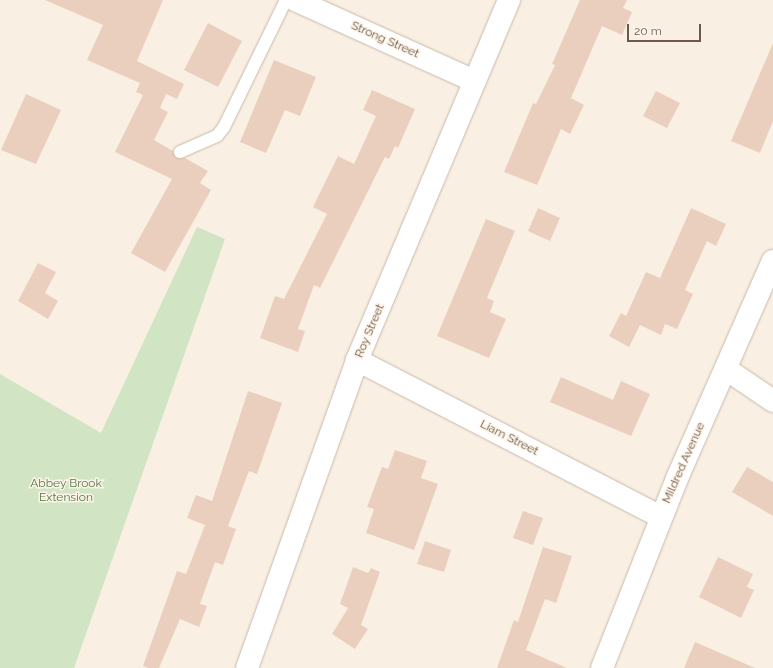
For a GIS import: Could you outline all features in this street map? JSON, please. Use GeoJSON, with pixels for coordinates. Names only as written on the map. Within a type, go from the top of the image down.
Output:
{"type":"FeatureCollection","features":[{"type":"Feature","properties":{"kind":"street","name":"Strong Street"},"geometry":{"type":"LineString","coordinates":[[295,0],[474,81]]}},
{"type":"Feature","properties":{"kind":"street","name":"Roy Street"},"geometry":{"type":"LineString","coordinates":[[246,668],[358,360],[509,0]]}},
{"type":"Feature","properties":{"kind":"street","name":"Mildred Avenue"},"geometry":{"type":"LineString","coordinates":[[602,668],[661,517],[773,261]]}},
{"type":"Feature","properties":{"kind":"street","name":"Liam Street"},"geometry":{"type":"LineString","coordinates":[[358,360],[661,517]]}},
{"type":"Feature","properties":{"kind":"street"},"geometry":{"type":"LineString","coordinates":[[726,369],[773,401]]}},
{"type":"Feature","properties":{"kind":"lane"},"geometry":{"type":"LineString","coordinates":[[180,152],[217,136],[224,127],[286,0]]}},
{"type":"Feature","properties":{"kind":"green space","name":"Abbey Brook Extension"},"geometry":{"type":"Polygon","coordinates":[[[197,227],[225,239],[74,668],[0,668],[0,374],[101,433],[197,227]]]}},
{"type":"Feature","properties":{"kind":"building"},"geometry":{"type":"Polygon","coordinates":[[[45,0],[163,0],[137,61],[184,84],[177,99],[166,94],[160,108],[168,112],[154,140],[173,151],[176,158],[185,158],[208,171],[200,183],[211,190],[165,272],[131,253],[172,179],[115,152],[143,95],[136,92],[140,83],[87,60],[103,25],[45,0]]]}},
{"type":"Feature","properties":{"kind":"building"},"geometry":{"type":"Polygon","coordinates":[[[580,0],[627,0],[623,8],[632,12],[622,35],[602,26],[571,98],[584,105],[570,134],[561,129],[537,185],[504,172],[533,103],[536,104],[555,65],[552,64],[580,0]]]}},
{"type":"Feature","properties":{"kind":"building"},"geometry":{"type":"Polygon","coordinates":[[[208,23],[242,41],[218,87],[184,70],[208,23]]]}},
{"type":"Feature","properties":{"kind":"building"},"geometry":{"type":"Polygon","coordinates":[[[773,43],[773,121],[760,153],[731,141],[773,43]]]}},
{"type":"Feature","properties":{"kind":"building"},"geometry":{"type":"Polygon","coordinates":[[[274,60],[316,77],[300,116],[285,110],[266,153],[240,142],[274,60]]]}},
{"type":"Feature","properties":{"kind":"building"},"geometry":{"type":"Polygon","coordinates":[[[372,90],[415,109],[398,148],[395,146],[389,159],[385,157],[320,288],[314,285],[298,329],[305,331],[298,352],[260,338],[275,296],[284,299],[327,214],[313,207],[338,156],[354,164],[376,116],[363,110],[372,90]]]}},
{"type":"Feature","properties":{"kind":"building"},"geometry":{"type":"Polygon","coordinates":[[[656,91],[680,103],[667,128],[643,116],[656,91]]]}},
{"type":"Feature","properties":{"kind":"building"},"geometry":{"type":"Polygon","coordinates":[[[26,94],[61,110],[36,164],[1,150],[26,94]]]}},
{"type":"Feature","properties":{"kind":"building"},"geometry":{"type":"Polygon","coordinates":[[[538,208],[560,218],[550,241],[528,231],[538,208]]]}},
{"type":"Feature","properties":{"kind":"building"},"geometry":{"type":"Polygon","coordinates":[[[691,208],[726,224],[716,246],[707,241],[685,290],[693,294],[677,329],[665,324],[661,335],[640,325],[629,347],[609,336],[621,313],[626,316],[646,272],[660,278],[691,208]]]}},
{"type":"Feature","properties":{"kind":"building"},"geometry":{"type":"Polygon","coordinates":[[[486,219],[515,231],[487,298],[494,301],[490,312],[506,319],[489,358],[437,336],[486,219]]]}},
{"type":"Feature","properties":{"kind":"building"},"geometry":{"type":"Polygon","coordinates":[[[38,263],[56,272],[45,293],[58,301],[48,319],[18,301],[38,263]]]}},
{"type":"Feature","properties":{"kind":"building"},"geometry":{"type":"Polygon","coordinates":[[[561,377],[613,400],[621,381],[650,394],[631,436],[550,402],[561,377]]]}},
{"type":"Feature","properties":{"kind":"building"},"geometry":{"type":"Polygon","coordinates":[[[248,391],[282,403],[257,474],[249,471],[228,526],[236,529],[223,565],[215,562],[200,604],[207,606],[199,627],[180,619],[159,668],[148,668],[143,666],[177,571],[186,574],[205,525],[187,518],[196,495],[212,501],[248,391]]]}},
{"type":"Feature","properties":{"kind":"building"},"geometry":{"type":"Polygon","coordinates":[[[395,450],[427,461],[421,478],[438,484],[414,550],[366,533],[374,509],[367,507],[382,467],[388,469],[395,450]]]}},
{"type":"Feature","properties":{"kind":"building"},"geometry":{"type":"Polygon","coordinates":[[[747,467],[773,482],[773,516],[732,492],[747,467]]]}},
{"type":"Feature","properties":{"kind":"building"},"geometry":{"type":"Polygon","coordinates":[[[523,511],[543,518],[533,545],[513,538],[523,511]]]}},
{"type":"Feature","properties":{"kind":"building"},"geometry":{"type":"Polygon","coordinates":[[[425,541],[451,550],[444,572],[417,564],[425,541]]]}},
{"type":"Feature","properties":{"kind":"building"},"geometry":{"type":"Polygon","coordinates":[[[543,547],[572,556],[556,603],[545,599],[526,650],[567,668],[497,668],[514,620],[518,622],[543,547]]]}},
{"type":"Feature","properties":{"kind":"building"},"geometry":{"type":"Polygon","coordinates":[[[718,557],[753,574],[747,587],[754,590],[741,618],[699,597],[718,557]]]}},
{"type":"Feature","properties":{"kind":"building"},"geometry":{"type":"Polygon","coordinates":[[[353,567],[368,573],[371,568],[380,572],[361,625],[368,629],[355,649],[332,634],[348,608],[340,604],[353,567]]]}},
{"type":"Feature","properties":{"kind":"building"},"geometry":{"type":"Polygon","coordinates":[[[695,642],[755,668],[684,668],[695,642]]]}}]}
